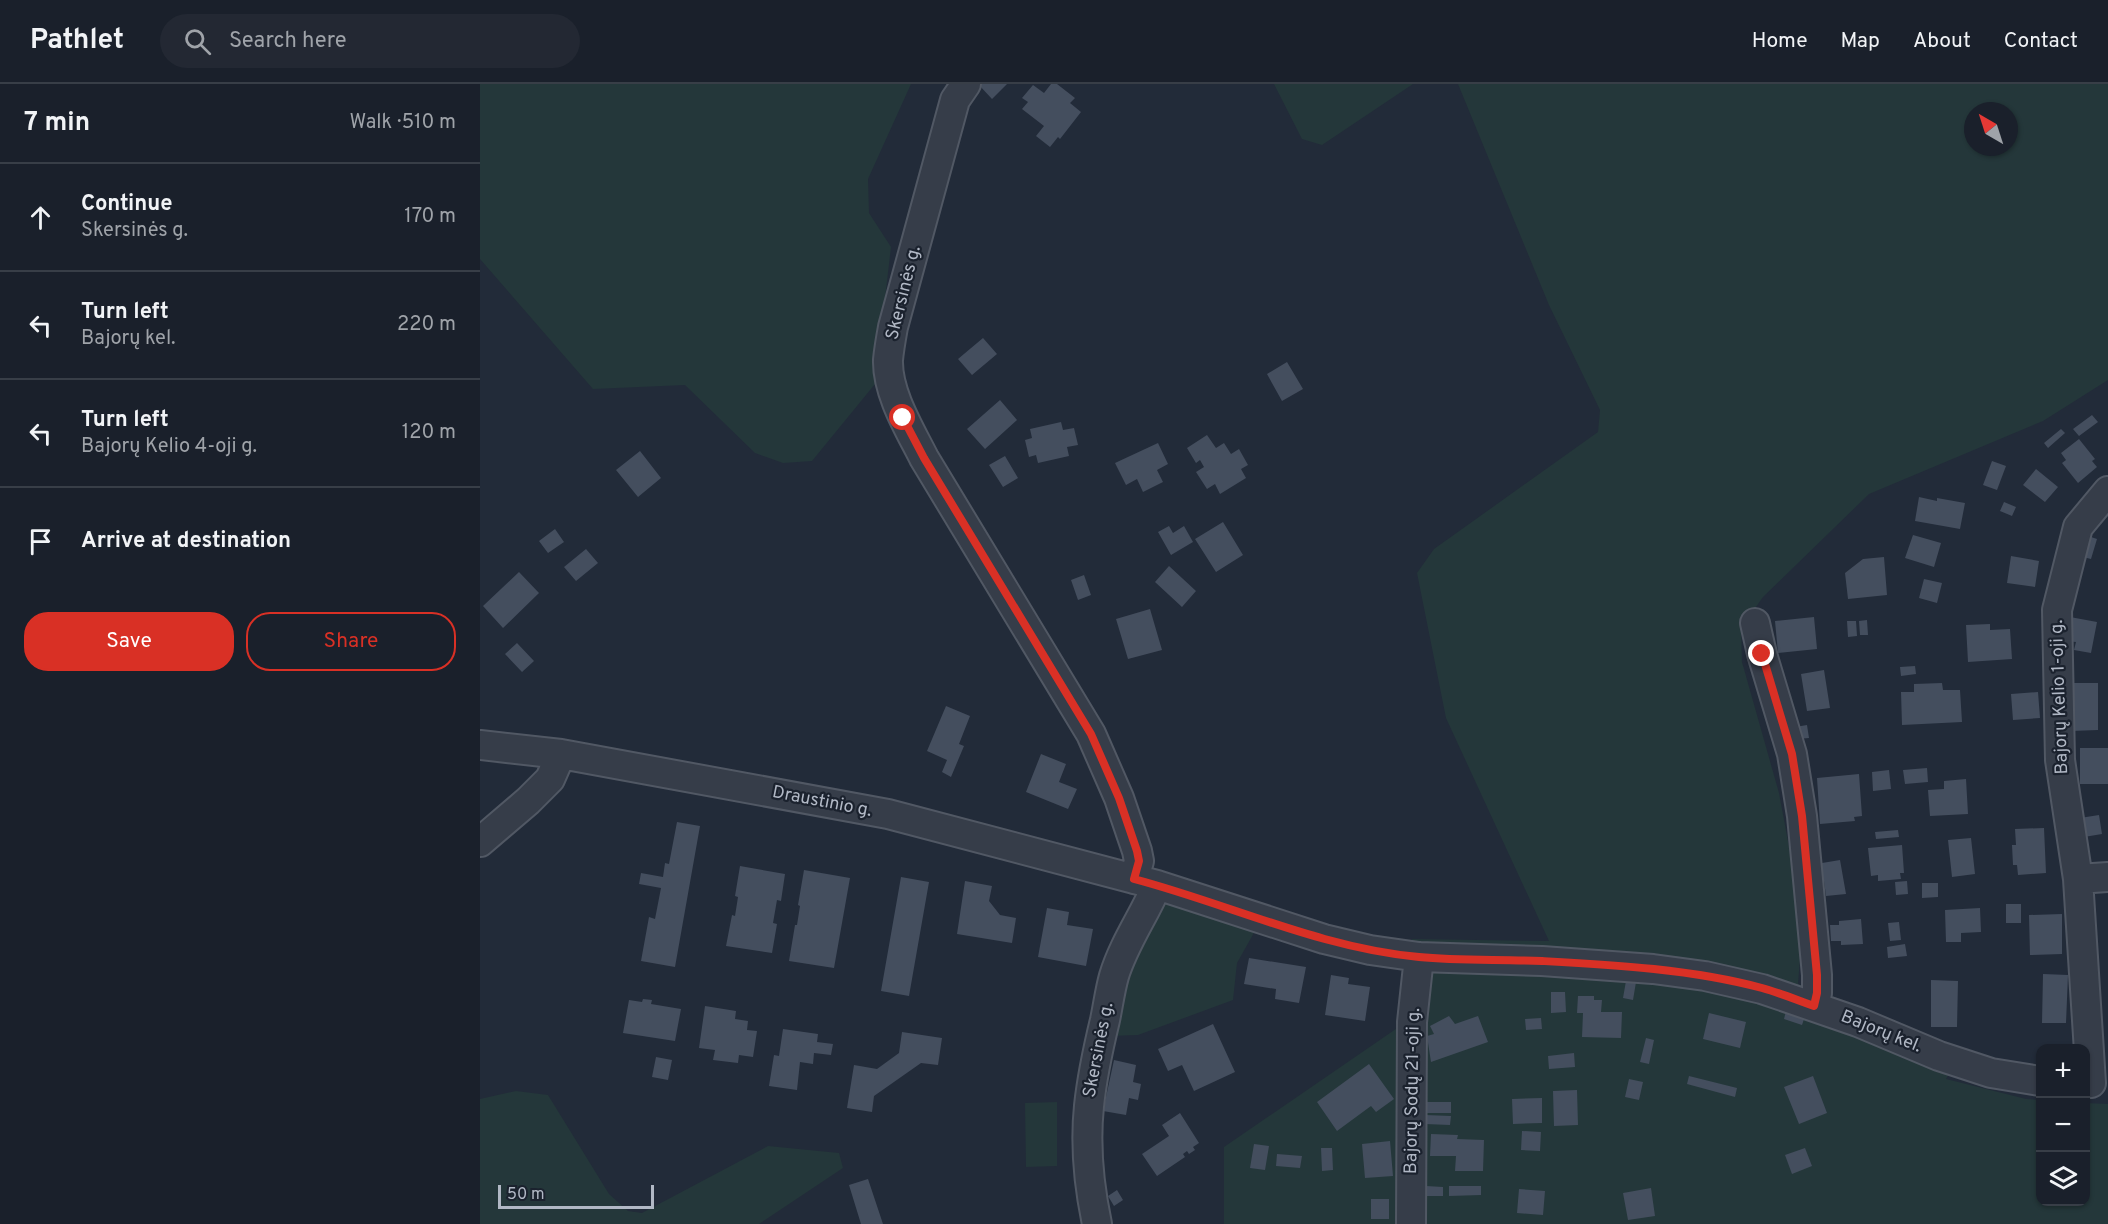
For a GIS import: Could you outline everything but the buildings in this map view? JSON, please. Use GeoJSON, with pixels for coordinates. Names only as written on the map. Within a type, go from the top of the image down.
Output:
{"type":"FeatureCollection","features":[{"type":"Feature","properties":{"kind":"street","name":"Skersinės g."},"geometry":{"type":"LineString","coordinates":[[966,84],[955,100],[893,327],[888,362],[894,392],[903,418],[924,458],[1091,734],[1119,798],[1146,882],[1147,909],[1135,927],[1114,975],[1093,1071],[1088,1108],[1089,1154],[1092,1199],[1097,1224]]}},
{"type":"Feature","properties":{"kind":"street","name":"Bajorų Kelio 1-oji g."},"geometry":{"type":"LineString","coordinates":[[2095,1083],[2078,879],[2060,760],[2057,610],[2078,527],[2108,491]]}},
{"type":"Feature","properties":{"kind":"street"},"geometry":{"type":"LineString","coordinates":[[1755,623],[1792,754],[1802,816],[1817,975],[1814,1006]]}},
{"type":"Feature","properties":{"kind":"street","name":"Draustinio g."},"geometry":{"type":"LineString","coordinates":[[480,745],[561,754],[888,814],[1146,882]]}},
{"type":"Feature","properties":{"kind":"street"},"geometry":{"type":"LineString","coordinates":[[480,842],[550,779],[561,754]]}},
{"type":"Feature","properties":{"kind":"street"},"geometry":{"type":"LineString","coordinates":[[2078,879],[2108,877]]}},
{"type":"Feature","properties":{"kind":"street","name":"Bajorų kel."},"geometry":{"type":"LineString","coordinates":[[1146,882],[1324,939],[1370,950],[1419,957],[1542,961],[1653,969],[1705,976],[1762,988],[1959,1063],[1991,1073],[2036,1079]]}},
{"type":"Feature","properties":{"kind":"street","name":"Bajorų Sodų 21-oji g."},"geometry":{"type":"LineString","coordinates":[[1411,1224],[1412,1023],[1419,957]]}},
{"type":"Feature","properties":{"kind":"shaded area"},"geometry":{"type":"Polygon","coordinates":[[[480,84],[911,84],[868,179],[869,213],[891,247],[875,384],[812,461],[783,463],[755,453],[685,385],[593,389],[480,259],[480,84]]]}},
{"type":"Feature","properties":{"kind":"shaded area"},"geometry":{"type":"Polygon","coordinates":[[[1274,84],[1413,84],[1322,145],[1302,139],[1274,84]]]}},
{"type":"Feature","properties":{"kind":"shaded area"},"geometry":{"type":"Polygon","coordinates":[[[1458,84],[2108,84],[2108,380],[2043,421],[1869,494],[1763,597],[1741,628],[1742,662],[1779,793],[1796,884],[1800,958],[1798,984],[1963,1051],[1946,1079],[2036,1100],[2036,1206],[2090,1206],[2090,1103],[2108,1104],[2108,1224],[1224,1224],[1224,1147],[1406,1022],[1408,967],[1412,939],[1549,941],[1446,718],[1417,573],[1434,549],[1598,432],[1600,410],[1549,305],[1458,84]]]}},
{"type":"Feature","properties":{"kind":"shaded area"},"geometry":{"type":"Polygon","coordinates":[[[1172,902],[1255,931],[1237,963],[1233,1000],[1138,1035],[1110,1036],[1125,971],[1154,915],[1164,904],[1172,902]]]}},
{"type":"Feature","properties":{"kind":"shaded area"},"geometry":{"type":"Polygon","coordinates":[[[516,1091],[548,1095],[609,1194],[628,1211],[642,1213],[768,1146],[839,1153],[843,1168],[759,1224],[480,1224],[480,1099],[516,1091]]]}},
{"type":"Feature","properties":{"kind":"shaded area"},"geometry":{"type":"Polygon","coordinates":[[[1057,1102],[1057,1166],[1026,1167],[1025,1103],[1057,1102]]]}},
{"type":"Feature","properties":{"kind":"route"},"geometry":{"type":"LineString","coordinates":[[903,418],[924,458],[1091,734],[1119,798],[1137,851],[1139,861],[1134,879],[1324,939],[1370,950],[1419,957],[1542,961],[1653,969],[1705,976],[1762,988],[1814,1006],[1817,975],[1802,816],[1792,754],[1762,654]]}}]}
